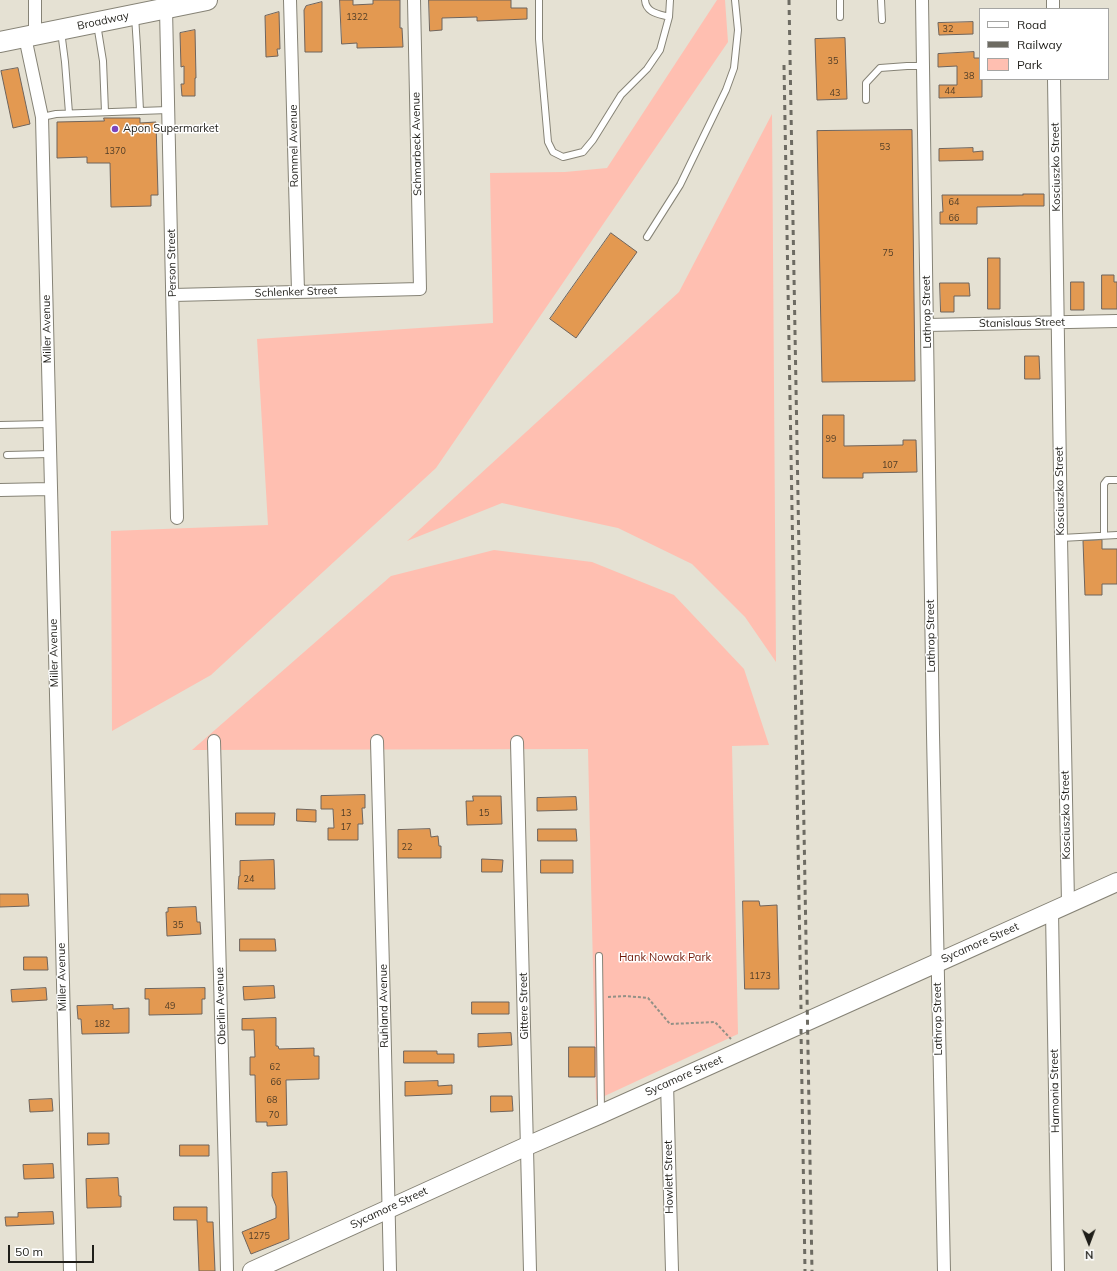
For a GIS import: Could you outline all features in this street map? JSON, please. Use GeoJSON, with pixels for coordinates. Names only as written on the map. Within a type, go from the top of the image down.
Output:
{"type":"FeatureCollection","features":[{"type":"Feature","properties":{"kind":"main road","name":"Broadway"},"geometry":{"type":"LineString","coordinates":[[0,42],[166,9],[194,1]]}},
{"type":"Feature","properties":{"kind":"street","name":"Miller Avenue"},"geometry":{"type":"LineString","coordinates":[[35,0],[30,36],[42,117],[70,1271]]}},
{"type":"Feature","properties":{"kind":"street","name":"Rommel Avenue"},"geometry":{"type":"LineString","coordinates":[[290,0],[298,291]]}},
{"type":"Feature","properties":{"kind":"street","name":"Schmarbeck Avenue"},"geometry":{"type":"LineString","coordinates":[[414,0],[420,289]]}},
{"type":"Feature","properties":{"kind":"street","name":"Lathrop Street"},"geometry":{"type":"LineString","coordinates":[[922,0],[932,703],[944,1271]]}},
{"type":"Feature","properties":{"kind":"street","name":"Person Street"},"geometry":{"type":"LineString","coordinates":[[166,9],[177,518]]}},
{"type":"Feature","properties":{"kind":"street","name":"Kosciuszko Street"},"geometry":{"type":"LineString","coordinates":[[1054,80],[1068,903]]}},
{"type":"Feature","properties":{"kind":"street","name":"Schlenker Street"},"geometry":{"type":"LineString","coordinates":[[173,295],[420,289]]}},
{"type":"Feature","properties":{"kind":"street","name":"Stanislaus Street"},"geometry":{"type":"LineString","coordinates":[[927,325],[1117,321]]}},
{"type":"Feature","properties":{"kind":"street"},"geometry":{"type":"LineString","coordinates":[[0,490],[50,489]]}},
{"type":"Feature","properties":{"kind":"street","name":"Oberlin Avenue"},"geometry":{"type":"LineString","coordinates":[[214,741],[226,1271]]}},
{"type":"Feature","properties":{"kind":"street","name":"Ruhland Avenue"},"geometry":{"type":"LineString","coordinates":[[377,741],[390,1271]]}},
{"type":"Feature","properties":{"kind":"street","name":"Gittere Street"},"geometry":{"type":"LineString","coordinates":[[517,742],[530,1271]]}},
{"type":"Feature","properties":{"kind":"street","name":"Sycamore Street"},"geometry":{"type":"LineString","coordinates":[[252,1271],[667,1083],[1117,882]]}},
{"type":"Feature","properties":{"kind":"street","name":"Harmonia Street"},"geometry":{"type":"LineString","coordinates":[[1052,911],[1058,1271]]}},
{"type":"Feature","properties":{"kind":"street","name":"Howlett Street"},"geometry":{"type":"LineString","coordinates":[[667,1083],[672,1271]]}},
{"type":"Feature","properties":{"kind":"lane"},"geometry":{"type":"LineString","coordinates":[[539,0],[539,39],[548,142],[553,152],[563,157],[583,152],[593,140],[621,94],[647,69],[660,50],[669,17],[670,0]]}},
{"type":"Feature","properties":{"kind":"lane"},"geometry":{"type":"LineString","coordinates":[[645,0],[646,5],[652,13],[669,17]]}},
{"type":"Feature","properties":{"kind":"lane"},"geometry":{"type":"LineString","coordinates":[[647,237],[680,185],[726,90],[734,68],[738,30],[735,0]]}},
{"type":"Feature","properties":{"kind":"lane"},"geometry":{"type":"LineString","coordinates":[[840,0],[840,17]]}},
{"type":"Feature","properties":{"kind":"lane"},"geometry":{"type":"LineString","coordinates":[[881,0],[882,20]]}},
{"type":"Feature","properties":{"kind":"lane"},"geometry":{"type":"LineString","coordinates":[[135,15],[138,47],[140,111]]}},
{"type":"Feature","properties":{"kind":"lane"},"geometry":{"type":"LineString","coordinates":[[97,22],[103,61],[105,112]]}},
{"type":"Feature","properties":{"kind":"lane"},"geometry":{"type":"LineString","coordinates":[[61,30],[69,113]]}},
{"type":"Feature","properties":{"kind":"lane"},"geometry":{"type":"LineString","coordinates":[[866,100],[866,83],[880,68],[923,66]]}},
{"type":"Feature","properties":{"kind":"lane"},"geometry":{"type":"LineString","coordinates":[[42,117],[69,113],[168,110]]}},
{"type":"Feature","properties":{"kind":"lane"},"geometry":{"type":"LineString","coordinates":[[0,425],[49,424]]}},
{"type":"Feature","properties":{"kind":"lane"},"geometry":{"type":"LineString","coordinates":[[7,455],[50,454]]}},
{"type":"Feature","properties":{"kind":"lane"},"geometry":{"type":"LineString","coordinates":[[1104,535],[1104,484],[1108,480],[1117,480]]}},
{"type":"Feature","properties":{"kind":"lane"},"geometry":{"type":"LineString","coordinates":[[1061,538],[1117,535]]}},
{"type":"Feature","properties":{"kind":"lane"},"geometry":{"type":"LineString","coordinates":[[599,956],[601,1114]]}},
{"type":"Feature","properties":{"kind":"path"},"geometry":{"type":"LineString","coordinates":[[600,997],[626,996],[648,998],[670,1024],[715,1022],[731,1039]]}},
{"type":"Feature","properties":{"kind":"green space"},"geometry":{"type":"Polygon","coordinates":[[[717,0],[725,0],[728,42],[436,468],[211,675],[112,731],[111,531],[268,525],[257,339],[493,323],[490,173],[565,172],[607,168],[717,0]]]}},
{"type":"Feature","properties":{"kind":"green space"},"geometry":{"type":"Polygon","coordinates":[[[772,114],[776,662],[745,617],[692,564],[618,528],[502,503],[407,541],[679,292],[772,114]]]}},
{"type":"Feature","properties":{"kind":"green space","name":"Hank Nowak Park"},"geometry":{"type":"Polygon","coordinates":[[[494,550],[592,562],[674,595],[744,669],[769,745],[732,746],[738,1034],[596,1100],[588,749],[192,750],[391,576],[494,550]]]}},
{"type":"Feature","properties":{"kind":"building"},"geometry":{"type":"Polygon","coordinates":[[[340,0],[353,0],[353,5],[373,4],[373,0],[400,0],[400,28],[402,28],[403,47],[357,48],[357,43],[342,44],[340,0]]]}},
{"type":"Feature","properties":{"kind":"building"},"geometry":{"type":"Polygon","coordinates":[[[429,0],[511,0],[511,8],[527,8],[527,19],[477,21],[477,17],[442,18],[442,30],[430,31],[429,0]]]}},
{"type":"Feature","properties":{"kind":"building"},"geometry":{"type":"Polygon","coordinates":[[[322,2],[322,52],[305,52],[304,10],[306,6],[322,2]]]}},
{"type":"Feature","properties":{"kind":"building"},"geometry":{"type":"Polygon","coordinates":[[[279,12],[280,49],[277,49],[278,56],[266,57],[265,16],[279,12]]]}},
{"type":"Feature","properties":{"kind":"building"},"geometry":{"type":"Polygon","coordinates":[[[973,22],[973,34],[939,35],[938,23],[973,22]]]}},
{"type":"Feature","properties":{"kind":"building"},"geometry":{"type":"Polygon","coordinates":[[[195,30],[195,96],[182,96],[181,84],[184,84],[184,66],[181,67],[180,33],[195,30]]]}},
{"type":"Feature","properties":{"kind":"building"},"geometry":{"type":"Polygon","coordinates":[[[845,38],[847,99],[817,100],[815,39],[845,38]]]}},
{"type":"Feature","properties":{"kind":"building"},"geometry":{"type":"Polygon","coordinates":[[[974,52],[974,58],[979,58],[979,80],[982,80],[982,97],[939,98],[939,85],[957,85],[957,66],[938,67],[938,54],[974,52]]]}},
{"type":"Feature","properties":{"kind":"building"},"geometry":{"type":"Polygon","coordinates":[[[18,68],[30,124],[13,128],[1,71],[18,68]]]}},
{"type":"Feature","properties":{"kind":"building"},"geometry":{"type":"Polygon","coordinates":[[[104,118],[140,118],[140,123],[156,122],[158,195],[151,195],[151,206],[111,207],[110,163],[87,163],[87,157],[57,158],[57,122],[104,121],[104,118]]]}},
{"type":"Feature","properties":{"kind":"building"},"geometry":{"type":"Polygon","coordinates":[[[912,130],[915,381],[822,382],[817,131],[912,130]]]}},
{"type":"Feature","properties":{"kind":"building"},"geometry":{"type":"Polygon","coordinates":[[[973,148],[973,152],[983,151],[983,160],[939,161],[939,149],[973,148]]]}},
{"type":"Feature","properties":{"kind":"building"},"geometry":{"type":"Polygon","coordinates":[[[1044,194],[1044,206],[977,207],[977,224],[940,224],[940,212],[943,212],[942,195],[1044,194]]]}},
{"type":"Feature","properties":{"kind":"building"},"geometry":{"type":"Polygon","coordinates":[[[611,233],[637,252],[576,338],[550,319],[611,233]]]}},
{"type":"Feature","properties":{"kind":"building"},"geometry":{"type":"Polygon","coordinates":[[[988,258],[1000,258],[1000,309],[988,309],[988,258]]]}},
{"type":"Feature","properties":{"kind":"building"},"geometry":{"type":"Polygon","coordinates":[[[1102,275],[1114,275],[1114,282],[1117,282],[1117,309],[1102,309],[1102,275]]]}},
{"type":"Feature","properties":{"kind":"building"},"geometry":{"type":"Polygon","coordinates":[[[1071,282],[1084,282],[1084,310],[1071,310],[1071,282]]]}},
{"type":"Feature","properties":{"kind":"building"},"geometry":{"type":"Polygon","coordinates":[[[940,283],[969,283],[970,296],[954,296],[954,312],[941,312],[940,283]]]}},
{"type":"Feature","properties":{"kind":"building"},"geometry":{"type":"Polygon","coordinates":[[[1025,356],[1039,356],[1040,379],[1025,379],[1025,356]]]}},
{"type":"Feature","properties":{"kind":"building"},"geometry":{"type":"Polygon","coordinates":[[[823,415],[844,415],[844,446],[903,445],[903,440],[916,440],[917,472],[863,473],[863,478],[823,478],[823,415]]]}},
{"type":"Feature","properties":{"kind":"building"},"geometry":{"type":"Polygon","coordinates":[[[1102,540],[1102,549],[1117,549],[1117,584],[1102,584],[1102,595],[1085,595],[1083,541],[1102,540]]]}},
{"type":"Feature","properties":{"kind":"building"},"geometry":{"type":"Polygon","coordinates":[[[365,795],[365,808],[362,808],[363,824],[358,824],[358,840],[328,840],[328,828],[334,828],[333,809],[321,809],[321,796],[365,795]]]}},
{"type":"Feature","properties":{"kind":"building"},"geometry":{"type":"Polygon","coordinates":[[[473,796],[501,796],[502,824],[467,825],[466,801],[473,801],[473,796]]]}},
{"type":"Feature","properties":{"kind":"building"},"geometry":{"type":"Polygon","coordinates":[[[576,797],[577,810],[537,811],[537,798],[576,797]]]}},
{"type":"Feature","properties":{"kind":"building"},"geometry":{"type":"Polygon","coordinates":[[[297,809],[316,810],[316,822],[297,821],[297,809]]]}},
{"type":"Feature","properties":{"kind":"building"},"geometry":{"type":"Polygon","coordinates":[[[236,813],[275,813],[274,825],[236,825],[236,813]]]}},
{"type":"Feature","properties":{"kind":"building"},"geometry":{"type":"Polygon","coordinates":[[[430,829],[431,837],[438,836],[439,846],[441,846],[441,858],[398,858],[398,830],[430,829]]]}},
{"type":"Feature","properties":{"kind":"building"},"geometry":{"type":"Polygon","coordinates":[[[538,829],[576,829],[577,841],[538,841],[538,829]]]}},
{"type":"Feature","properties":{"kind":"building"},"geometry":{"type":"Polygon","coordinates":[[[482,859],[503,860],[502,872],[482,872],[482,859]]]}},
{"type":"Feature","properties":{"kind":"building"},"geometry":{"type":"Polygon","coordinates":[[[274,860],[275,889],[238,889],[240,861],[274,860]]]}},
{"type":"Feature","properties":{"kind":"building"},"geometry":{"type":"Polygon","coordinates":[[[541,860],[573,860],[573,873],[541,873],[541,860]]]}},
{"type":"Feature","properties":{"kind":"building"},"geometry":{"type":"Polygon","coordinates":[[[0,894],[28,894],[29,906],[0,907],[0,894]]]}},
{"type":"Feature","properties":{"kind":"building"},"geometry":{"type":"Polygon","coordinates":[[[743,901],[759,901],[760,906],[777,905],[779,989],[745,989],[743,901]]]}},
{"type":"Feature","properties":{"kind":"building"},"geometry":{"type":"Polygon","coordinates":[[[196,907],[197,922],[200,922],[201,934],[167,936],[166,912],[168,912],[168,908],[196,907]]]}},
{"type":"Feature","properties":{"kind":"building"},"geometry":{"type":"Polygon","coordinates":[[[240,939],[275,939],[276,951],[240,951],[240,939]]]}},
{"type":"Feature","properties":{"kind":"building"},"geometry":{"type":"Polygon","coordinates":[[[24,957],[47,957],[48,970],[24,970],[24,957]]]}},
{"type":"Feature","properties":{"kind":"building"},"geometry":{"type":"Polygon","coordinates":[[[274,986],[275,998],[244,1000],[243,987],[274,986]]]}},
{"type":"Feature","properties":{"kind":"building"},"geometry":{"type":"Polygon","coordinates":[[[46,988],[47,1000],[12,1002],[11,990],[46,988]]]}},
{"type":"Feature","properties":{"kind":"building"},"geometry":{"type":"Polygon","coordinates":[[[205,988],[205,999],[202,999],[202,1014],[149,1015],[149,999],[145,999],[145,989],[205,988]]]}},
{"type":"Feature","properties":{"kind":"building"},"geometry":{"type":"Polygon","coordinates":[[[472,1002],[509,1002],[509,1014],[472,1014],[472,1002]]]}},
{"type":"Feature","properties":{"kind":"building"},"geometry":{"type":"Polygon","coordinates":[[[113,1005],[113,1009],[129,1008],[129,1033],[82,1034],[81,1019],[78,1019],[77,1006],[113,1005]]]}},
{"type":"Feature","properties":{"kind":"building"},"geometry":{"type":"Polygon","coordinates":[[[276,1018],[276,1046],[278,1046],[279,1049],[314,1048],[314,1056],[319,1056],[319,1079],[286,1080],[287,1125],[267,1126],[267,1122],[256,1122],[255,1075],[250,1075],[250,1057],[255,1057],[254,1030],[242,1030],[242,1019],[276,1018]]]}},
{"type":"Feature","properties":{"kind":"building"},"geometry":{"type":"Polygon","coordinates":[[[511,1033],[512,1045],[478,1047],[478,1034],[511,1033]]]}},
{"type":"Feature","properties":{"kind":"building"},"geometry":{"type":"Polygon","coordinates":[[[569,1047],[595,1047],[595,1077],[569,1077],[569,1047]]]}},
{"type":"Feature","properties":{"kind":"building"},"geometry":{"type":"Polygon","coordinates":[[[404,1051],[437,1051],[437,1054],[454,1054],[454,1063],[404,1063],[404,1051]]]}},
{"type":"Feature","properties":{"kind":"building"},"geometry":{"type":"Polygon","coordinates":[[[438,1081],[438,1086],[452,1085],[452,1094],[405,1096],[405,1082],[438,1081]]]}},
{"type":"Feature","properties":{"kind":"building"},"geometry":{"type":"Polygon","coordinates":[[[491,1096],[512,1096],[513,1111],[491,1112],[491,1096]]]}},
{"type":"Feature","properties":{"kind":"building"},"geometry":{"type":"Polygon","coordinates":[[[52,1099],[53,1111],[30,1112],[29,1100],[52,1099]]]}},
{"type":"Feature","properties":{"kind":"building"},"geometry":{"type":"Polygon","coordinates":[[[88,1133],[109,1133],[109,1144],[88,1145],[88,1133]]]}},
{"type":"Feature","properties":{"kind":"building"},"geometry":{"type":"Polygon","coordinates":[[[180,1145],[209,1145],[209,1156],[180,1156],[180,1145]]]}},
{"type":"Feature","properties":{"kind":"building"},"geometry":{"type":"Polygon","coordinates":[[[53,1164],[54,1178],[24,1179],[23,1165],[53,1164]]]}},
{"type":"Feature","properties":{"kind":"building"},"geometry":{"type":"Polygon","coordinates":[[[287,1172],[289,1239],[251,1254],[242,1232],[276,1218],[276,1206],[272,1196],[272,1173],[287,1172]]]}},
{"type":"Feature","properties":{"kind":"building"},"geometry":{"type":"Polygon","coordinates":[[[118,1178],[121,1207],[87,1208],[86,1179],[118,1178]]]}},
{"type":"Feature","properties":{"kind":"building"},"geometry":{"type":"Polygon","coordinates":[[[174,1207],[207,1207],[207,1222],[213,1222],[215,1271],[199,1271],[197,1220],[174,1220],[174,1207]]]}},
{"type":"Feature","properties":{"kind":"building"},"geometry":{"type":"Polygon","coordinates":[[[53,1212],[54,1224],[6,1226],[5,1217],[18,1217],[18,1213],[53,1212]]]}},
{"type":"Feature","properties":{"kind":"railway"},"geometry":{"type":"LineString","coordinates":[[789,0],[812,1271]]}},
{"type":"Feature","properties":{"kind":"railway"},"geometry":{"type":"LineString","coordinates":[[784,65],[801,1009]]}},
{"type":"Feature","properties":{"kind":"railway"},"geometry":{"type":"LineString","coordinates":[[801,1029],[805,1271]]}},
{"type":"Feature","properties":{"kind":"place","name":"Apon Supermarket"},"geometry":{"type":"Point","coordinates":[115,129]}}]}
